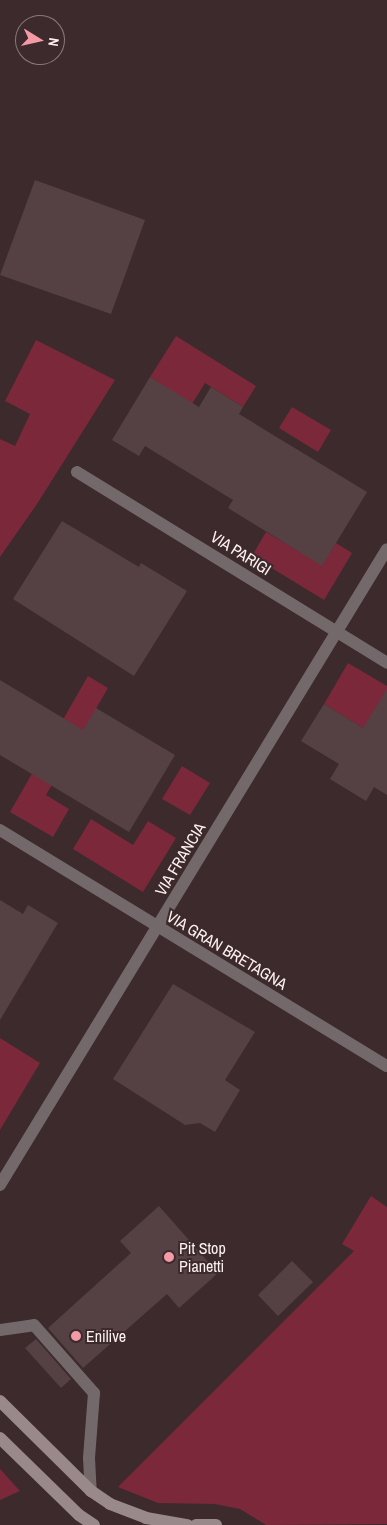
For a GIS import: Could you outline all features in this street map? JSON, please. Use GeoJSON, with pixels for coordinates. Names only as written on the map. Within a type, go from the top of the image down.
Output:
{"type":"FeatureCollection","features":[{"type":"Feature","properties":{"kind":"main road"},"geometry":{"type":"LineString","coordinates":[[0,1401],[91,1491],[110,1504],[146,1518],[187,1525]]}},
{"type":"Feature","properties":{"kind":"main road"},"geometry":{"type":"LineString","coordinates":[[0,1438],[79,1515],[94,1525]]}},
{"type":"Feature","properties":{"kind":"main road"},"geometry":{"type":"LineString","coordinates":[[196,1525],[216,1525]]}},
{"type":"Feature","properties":{"kind":"street","name":"VIA PARIGI"},"geometry":{"type":"LineString","coordinates":[[77,472],[387,662]]}},
{"type":"Feature","properties":{"kind":"street","name":"VIA FRANCIA"},"geometry":{"type":"LineString","coordinates":[[0,1186],[387,549]]}},
{"type":"Feature","properties":{"kind":"street","name":"VIA GRAN BRETAGNA"},"geometry":{"type":"LineString","coordinates":[[0,830],[387,1066]]}},
{"type":"Feature","properties":{"kind":"street"},"geometry":{"type":"LineString","coordinates":[[0,1330],[34,1325],[94,1393],[89,1458],[91,1491]]}},
{"type":"Feature","properties":{"kind":"shaded area"},"geometry":{"type":"Polygon","coordinates":[[[176,336],[256,386],[243,407],[205,383],[192,404],[150,377],[176,336]]]}},
{"type":"Feature","properties":{"kind":"shaded area"},"geometry":{"type":"Polygon","coordinates":[[[36,340],[115,380],[37,504],[0,557],[0,439],[15,446],[30,414],[5,401],[36,340]]]}},
{"type":"Feature","properties":{"kind":"shaded area"},"geometry":{"type":"Polygon","coordinates":[[[292,407],[331,430],[318,452],[279,428],[292,407]]]}},
{"type":"Feature","properties":{"kind":"shaded area"},"geometry":{"type":"Polygon","coordinates":[[[266,532],[322,565],[336,543],[352,553],[324,600],[252,556],[266,532]]]}},
{"type":"Feature","properties":{"kind":"shaded area"},"geometry":{"type":"Polygon","coordinates":[[[348,663],[387,686],[387,724],[363,728],[324,704],[348,663]]]}},
{"type":"Feature","properties":{"kind":"shaded area"},"geometry":{"type":"Polygon","coordinates":[[[88,676],[108,688],[46,795],[69,809],[53,837],[10,812],[88,676]]]}},
{"type":"Feature","properties":{"kind":"shaded area"},"geometry":{"type":"Polygon","coordinates":[[[182,766],[210,783],[190,815],[162,799],[182,766]]]}},
{"type":"Feature","properties":{"kind":"shaded area"},"geometry":{"type":"Polygon","coordinates":[[[91,819],[133,845],[148,821],[176,838],[143,892],[73,849],[91,819]]]}},
{"type":"Feature","properties":{"kind":"shaded area"},"geometry":{"type":"Polygon","coordinates":[[[0,1038],[40,1063],[0,1130],[0,1038]]]}},
{"type":"Feature","properties":{"kind":"shaded area"},"geometry":{"type":"Polygon","coordinates":[[[371,1196],[387,1207],[387,1524],[266,1525],[240,1509],[215,1504],[158,1503],[118,1487],[354,1251],[342,1244],[371,1196]]]}},
{"type":"Feature","properties":{"kind":"shaded area"},"geometry":{"type":"Polygon","coordinates":[[[0,1469],[20,1491],[0,1500],[0,1469]]]}},
{"type":"Feature","properties":{"kind":"building"},"geometry":{"type":"Polygon","coordinates":[[[35,180],[145,220],[111,314],[0,275],[35,180]]]}},
{"type":"Feature","properties":{"kind":"building"},"geometry":{"type":"Polygon","coordinates":[[[150,377],[199,407],[211,387],[243,407],[239,414],[367,492],[322,566],[228,508],[233,500],[145,446],[139,456],[112,440],[150,377]]]}},
{"type":"Feature","properties":{"kind":"building"},"geometry":{"type":"Polygon","coordinates":[[[62,521],[139,567],[141,563],[187,591],[134,676],[13,599],[62,521]]]}},
{"type":"Feature","properties":{"kind":"building"},"geometry":{"type":"Polygon","coordinates":[[[0,680],[83,730],[96,708],[175,755],[129,832],[0,755],[0,680]]]}},
{"type":"Feature","properties":{"kind":"building"},"geometry":{"type":"Polygon","coordinates":[[[387,689],[387,795],[374,787],[366,801],[330,779],[339,764],[301,741],[324,704],[363,728],[387,689]]]}},
{"type":"Feature","properties":{"kind":"building"},"geometry":{"type":"Polygon","coordinates":[[[0,900],[23,914],[28,905],[58,923],[0,1020],[0,900]]]}},
{"type":"Feature","properties":{"kind":"building"},"geometry":{"type":"Polygon","coordinates":[[[173,984],[255,1032],[225,1080],[240,1090],[215,1132],[200,1123],[185,1125],[113,1079],[173,984]]]}},
{"type":"Feature","properties":{"kind":"building"},"geometry":{"type":"Polygon","coordinates":[[[159,1206],[218,1273],[179,1308],[167,1294],[83,1368],[48,1328],[131,1253],[120,1241],[159,1206]]]}},
{"type":"Feature","properties":{"kind":"building"},"geometry":{"type":"Polygon","coordinates":[[[292,1261],[313,1282],[278,1316],[258,1295],[292,1261]]]}},
{"type":"Feature","properties":{"kind":"building"},"geometry":{"type":"Polygon","coordinates":[[[36,1339],[71,1379],[61,1388],[25,1348],[36,1339]]]}},
{"type":"Feature","properties":{"kind":"place","name":"Pit Stop Pianetti"},"geometry":{"type":"Point","coordinates":[169,1257]}},
{"type":"Feature","properties":{"kind":"place","name":"Enilive"},"geometry":{"type":"Point","coordinates":[76,1336]}}]}
